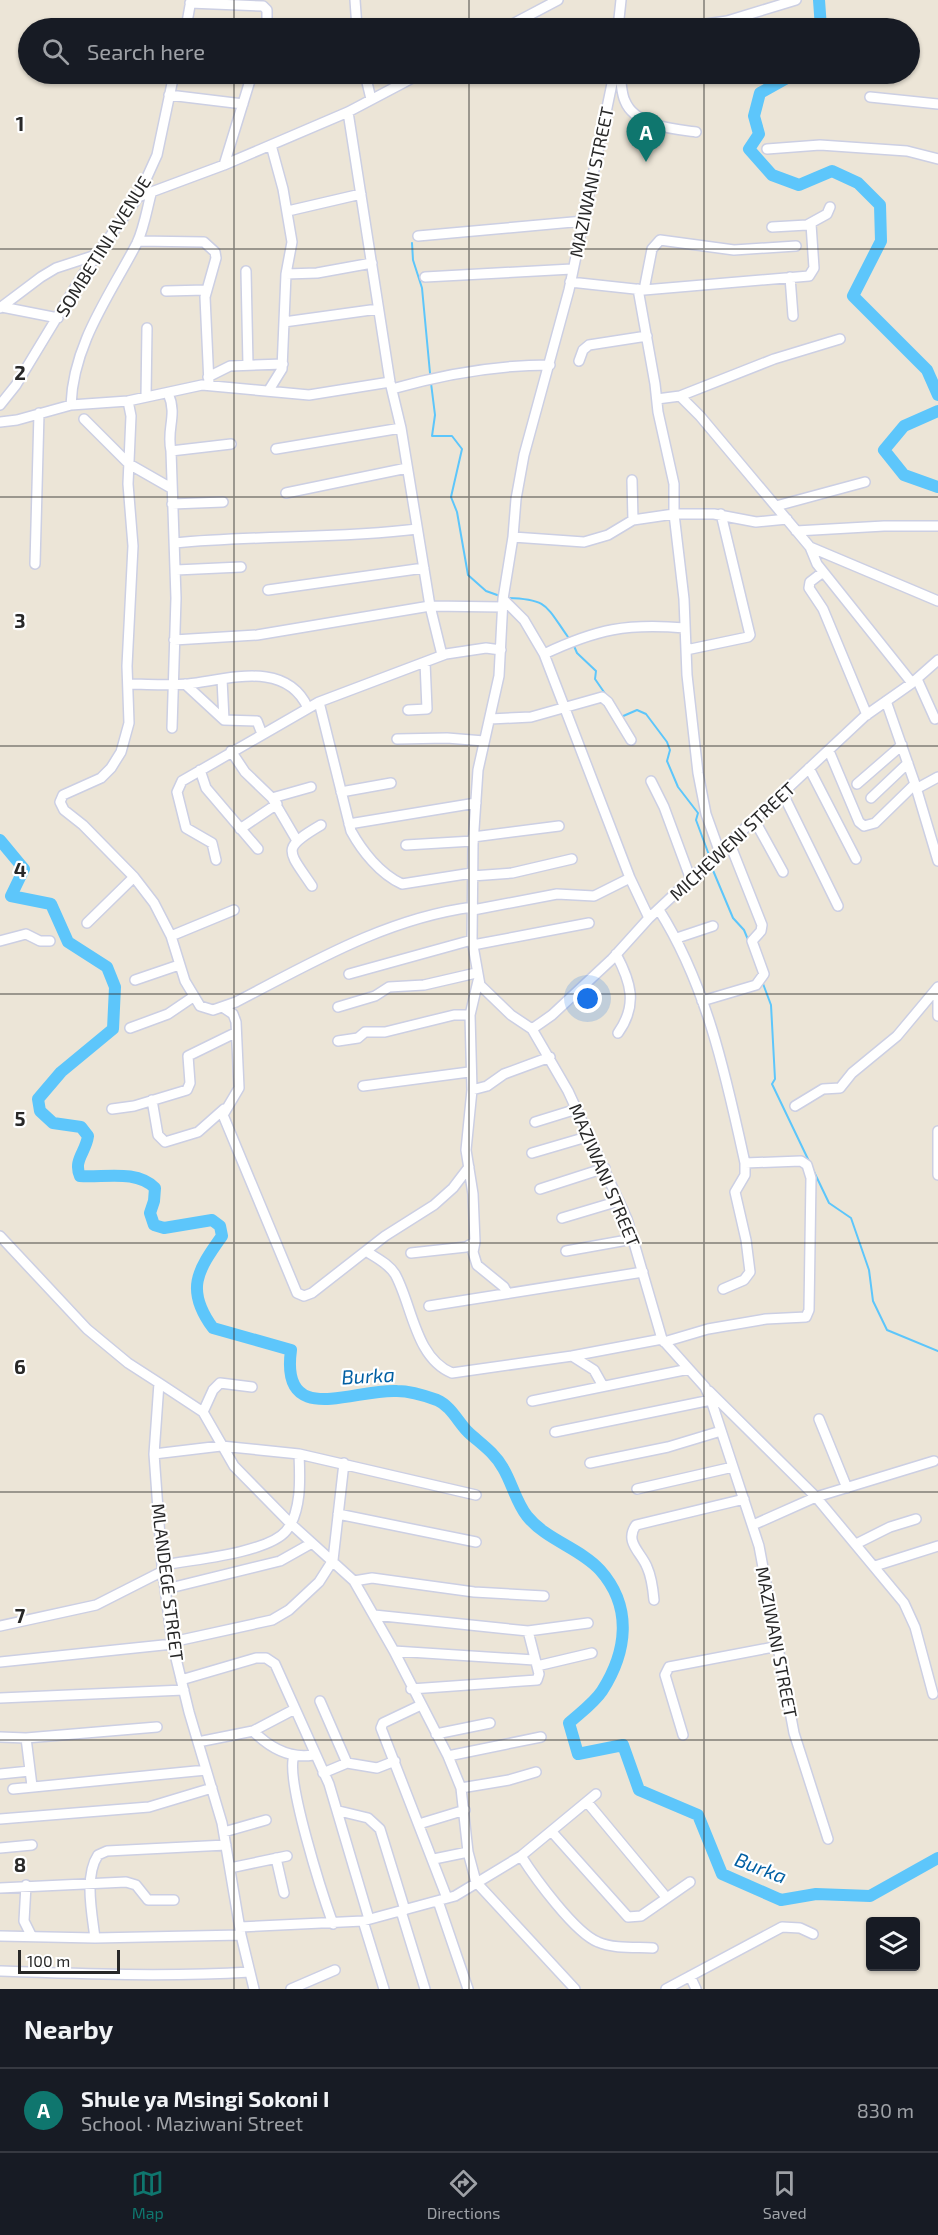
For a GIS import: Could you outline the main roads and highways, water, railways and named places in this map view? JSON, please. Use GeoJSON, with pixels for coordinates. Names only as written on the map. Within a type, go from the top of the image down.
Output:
{"type":"FeatureCollection","features":[{"type":"Feature","properties":{"kind":"waterway"},"geometry":{"type":"LineString","coordinates":[[819,0],[820,18]]}},
{"type":"Feature","properties":{"kind":"waterway"},"geometry":{"type":"LineString","coordinates":[[776,84],[760,93],[754,116],[759,134],[749,149],[772,175],[799,185],[832,171],[858,183],[880,205],[881,241],[853,296],[927,370],[938,395]]}},
{"type":"Feature","properties":{"kind":"waterway"},"geometry":{"type":"LineString","coordinates":[[412,243],[413,260],[422,288],[430,373]]}},
{"type":"Feature","properties":{"kind":"waterway"},"geometry":{"type":"LineString","coordinates":[[431,383],[435,415],[432,436],[452,436],[462,449],[451,497],[457,512],[468,575],[486,591],[500,596]]}},
{"type":"Feature","properties":{"kind":"waterway"},"geometry":{"type":"LineString","coordinates":[[938,411],[904,426],[884,450],[904,475],[938,487]]}},
{"type":"Feature","properties":{"kind":"waterway"},"geometry":{"type":"LineString","coordinates":[[508,598],[531,600],[545,606],[568,637]]}},
{"type":"Feature","properties":{"kind":"waterway"},"geometry":{"type":"LineString","coordinates":[[574,646],[577,653],[596,671],[595,679],[606,695]]}},
{"type":"Feature","properties":{"kind":"waterway"},"geometry":{"type":"LineString","coordinates":[[621,717],[637,710],[646,714],[667,742],[670,750],[667,761],[678,787],[698,813],[696,820],[709,855]]}},
{"type":"Feature","properties":{"kind":"waterway","name":"Burka"},"geometry":{"type":"LineString","coordinates":[[0,840],[24,869],[11,896],[51,904],[68,942],[107,967],[115,987],[113,1029],[61,1072],[38,1099],[40,1111],[53,1123],[81,1127],[88,1136],[78,1165],[80,1176],[129,1176],[147,1182],[155,1188],[150,1213],[154,1225],[164,1228],[212,1220],[220,1226],[222,1236],[201,1270],[197,1291],[204,1315],[213,1328],[291,1350],[291,1374],[297,1389],[309,1397],[342,1398],[397,1391],[417,1394],[442,1403],[499,1462],[527,1516],[544,1531],[592,1562],[611,1584],[622,1614],[621,1645],[617,1661],[602,1691],[569,1723],[578,1754],[623,1745],[639,1790],[698,1815],[722,1874],[781,1900],[816,1894],[870,1896],[938,1858]]}},
{"type":"Feature","properties":{"kind":"waterway"},"geometry":{"type":"LineString","coordinates":[[712,868],[733,918],[744,930],[749,942]]}},
{"type":"Feature","properties":{"kind":"waterway"},"geometry":{"type":"LineString","coordinates":[[762,981],[771,1005],[775,1079],[772,1084],[829,1203],[851,1218],[869,1270],[873,1301],[887,1330],[938,1351]]}},
{"type":"Feature","properties":{"kind":"place","name":"Shule ya Msingi Sokoni I"},"geometry":{"type":"Point","coordinates":[646,162]}}]}
